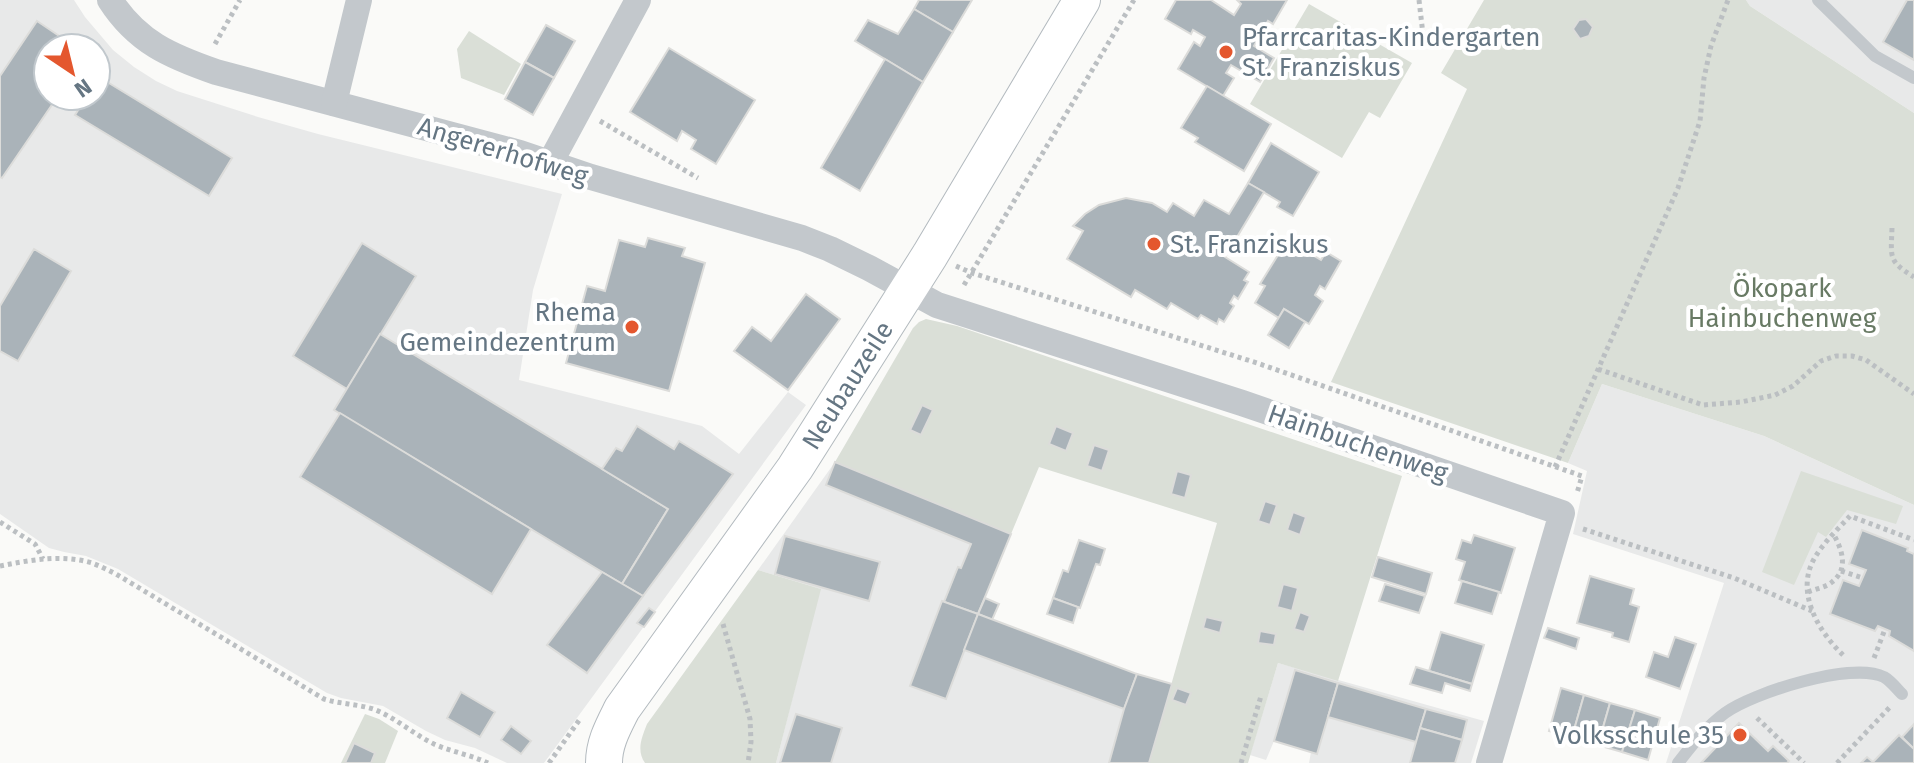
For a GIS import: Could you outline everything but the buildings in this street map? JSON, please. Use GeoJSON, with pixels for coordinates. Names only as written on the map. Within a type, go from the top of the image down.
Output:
{"type":"FeatureCollection","features":[{"type":"Feature","properties":{"kind":"street","name":"Angererhofweg"},"geometry":{"type":"LineString","coordinates":[[110,0],[135,31],[159,49],[216,72],[520,153],[591,177],[802,238],[843,255],[908,290]]}},
{"type":"Feature","properties":{"kind":"street"},"geometry":{"type":"LineString","coordinates":[[334,103],[359,0]]}},
{"type":"Feature","properties":{"kind":"street"},"geometry":{"type":"LineString","coordinates":[[550,163],[638,0]]}},
{"type":"Feature","properties":{"kind":"street","name":"Neubauzeile"},"geometry":{"type":"LineString","coordinates":[[604,763],[609,735],[622,709],[795,468],[908,290],[1082,0]]}},
{"type":"Feature","properties":{"kind":"street","name":"Hainbuchenweg"},"geometry":{"type":"LineString","coordinates":[[908,290],[937,305],[1228,398],[1562,513],[1489,763]]}},
{"type":"Feature","properties":{"kind":"lane"},"geometry":{"type":"LineString","coordinates":[[1818,0],[1875,56],[1914,78]]}},
{"type":"Feature","properties":{"kind":"lane"},"geometry":{"type":"LineString","coordinates":[[1678,763],[1695,740],[1726,712],[1757,696],[1832,674],[1868,672],[1885,678],[1902,694]]}},
{"type":"Feature","properties":{"kind":"path"},"geometry":{"type":"LineString","coordinates":[[228,49],[215,45],[240,0]]}},
{"type":"Feature","properties":{"kind":"path"},"geometry":{"type":"LineString","coordinates":[[965,285],[1134,0]]}},
{"type":"Feature","properties":{"kind":"path"},"geometry":{"type":"LineString","coordinates":[[1419,0],[1424,43]]}},
{"type":"Feature","properties":{"kind":"path"},"geometry":{"type":"LineString","coordinates":[[1555,467],[1691,154],[1700,121],[1711,46],[1728,0]]}},
{"type":"Feature","properties":{"kind":"path"},"geometry":{"type":"LineString","coordinates":[[588,114],[702,180]]}},
{"type":"Feature","properties":{"kind":"path"},"geometry":{"type":"LineString","coordinates":[[1892,228],[1893,261],[1914,277]]}},
{"type":"Feature","properties":{"kind":"path"},"geometry":{"type":"LineString","coordinates":[[972,273],[1257,363],[1582,476],[1576,500]]}},
{"type":"Feature","properties":{"kind":"path"},"geometry":{"type":"LineString","coordinates":[[1598,369],[1703,405],[1775,395],[1793,386],[1821,361],[1836,356],[1852,356],[1866,360],[1914,394]]}},
{"type":"Feature","properties":{"kind":"path"},"geometry":{"type":"LineString","coordinates":[[1885,629],[1868,672],[1841,654],[1812,611],[1807,579],[1812,561],[1850,516],[1914,540]]}},
{"type":"Feature","properties":{"kind":"path"},"geometry":{"type":"LineString","coordinates":[[0,522],[35,544],[43,559]]}},
{"type":"Feature","properties":{"kind":"path"},"geometry":{"type":"LineString","coordinates":[[1575,526],[1734,578],[1812,611]]}},
{"type":"Feature","properties":{"kind":"path"},"geometry":{"type":"LineString","coordinates":[[1808,592],[1832,583],[1841,571],[1843,552],[1834,534]]}},
{"type":"Feature","properties":{"kind":"path"},"geometry":{"type":"LineString","coordinates":[[0,566],[61,558],[91,562],[324,699],[378,711],[435,744],[488,763]]}},
{"type":"Feature","properties":{"kind":"path"},"geometry":{"type":"LineString","coordinates":[[1841,571],[1863,578]]}},
{"type":"Feature","properties":{"kind":"path"},"geometry":{"type":"LineString","coordinates":[[721,615],[750,719],[748,763]]}},
{"type":"Feature","properties":{"kind":"path"},"geometry":{"type":"LineString","coordinates":[[1837,763],[1902,694]]}},
{"type":"Feature","properties":{"kind":"path"},"geometry":{"type":"LineString","coordinates":[[1241,763],[1261,696]]}},
{"type":"Feature","properties":{"kind":"path"},"geometry":{"type":"LineString","coordinates":[[1742,704],[1804,763]]}},
{"type":"Feature","properties":{"kind":"path"},"geometry":{"type":"LineString","coordinates":[[549,763],[587,709]]}},
{"type":"Feature","properties":{"kind":"shaded area"},"geometry":{"type":"Polygon","coordinates":[[[0,0],[74,0],[98,32],[32,32],[32,112],[112,112],[112,49],[134,67],[177,91],[318,134],[562,194],[533,290],[519,380],[702,426],[739,454],[788,392],[806,405],[544,763],[507,763],[475,748],[445,740],[383,706],[327,693],[118,569],[86,556],[49,548],[0,514],[0,0]]]}},
{"type":"Feature","properties":{"kind":"shaded area"},"geometry":{"type":"Polygon","coordinates":[[[1746,0],[1914,0],[1914,113],[1750,6],[1746,0]]]}},
{"type":"Feature","properties":{"kind":"shaded area"},"geometry":{"type":"Polygon","coordinates":[[[1602,384],[1764,436],[1914,505],[1914,763],[1666,763],[1724,583],[1573,534],[1587,471],[1568,463],[1602,384]]]}},
{"type":"Feature","properties":{"kind":"shaded area"},"geometry":{"type":"Polygon","coordinates":[[[835,462],[1011,534],[985,598],[999,604],[992,620],[1172,684],[1149,763],[776,763],[820,589],[758,570],[835,462]]]}},
{"type":"Feature","properties":{"kind":"shaded area"},"geometry":{"type":"Polygon","coordinates":[[[1278,663],[1484,721],[1471,763],[1309,763],[1311,752],[1274,741],[1266,760],[1250,755],[1278,663]]]}},
{"type":"Feature","properties":{"kind":"green space","name":"Ökopark Hainbuchenweg"},"geometry":{"type":"Polygon","coordinates":[[[1484,0],[1746,0],[1750,6],[1914,113],[1914,505],[1764,436],[1602,384],[1568,463],[1331,382],[1467,89],[1441,73],[1484,0]]]}},
{"type":"Feature","properties":{"kind":"green space"},"geometry":{"type":"Polygon","coordinates":[[[1309,4],[1412,63],[1380,118],[1369,112],[1342,158],[1250,104],[1309,4]]]}},
{"type":"Feature","properties":{"kind":"green space"},"geometry":{"type":"Polygon","coordinates":[[[469,31],[521,64],[504,95],[461,78],[457,49],[469,31]]]}},
{"type":"Feature","properties":{"kind":"green space"},"geometry":{"type":"Polygon","coordinates":[[[926,319],[957,326],[1402,476],[1338,681],[1278,663],[1248,763],[1149,763],[1217,523],[1039,467],[1011,534],[835,462],[913,328],[926,319]]]}},
{"type":"Feature","properties":{"kind":"green space"},"geometry":{"type":"Polygon","coordinates":[[[1801,471],[1903,506],[1896,524],[1847,510],[1826,537],[1818,532],[1794,585],[1762,572],[1801,471]]]}},
{"type":"Feature","properties":{"kind":"green space"},"geometry":{"type":"Polygon","coordinates":[[[758,570],[821,589],[776,763],[645,763],[640,748],[647,724],[758,570]]]}},
{"type":"Feature","properties":{"kind":"green space"},"geometry":{"type":"Polygon","coordinates":[[[365,714],[398,731],[385,763],[341,763],[365,714]]]}},
{"type":"Feature","properties":{"kind":"place","name":"Pfarrcaritas-Kindergarten St. Franziskus"},"geometry":{"type":"Point","coordinates":[1226,52]}},
{"type":"Feature","properties":{"kind":"place","name":"St. Franziskus"},"geometry":{"type":"Point","coordinates":[1154,244]}},
{"type":"Feature","properties":{"kind":"place","name":"Rhema Gemeindezentrum"},"geometry":{"type":"Point","coordinates":[632,327]}},
{"type":"Feature","properties":{"kind":"place","name":"Volksschule 35"},"geometry":{"type":"Point","coordinates":[1740,735]}}]}
